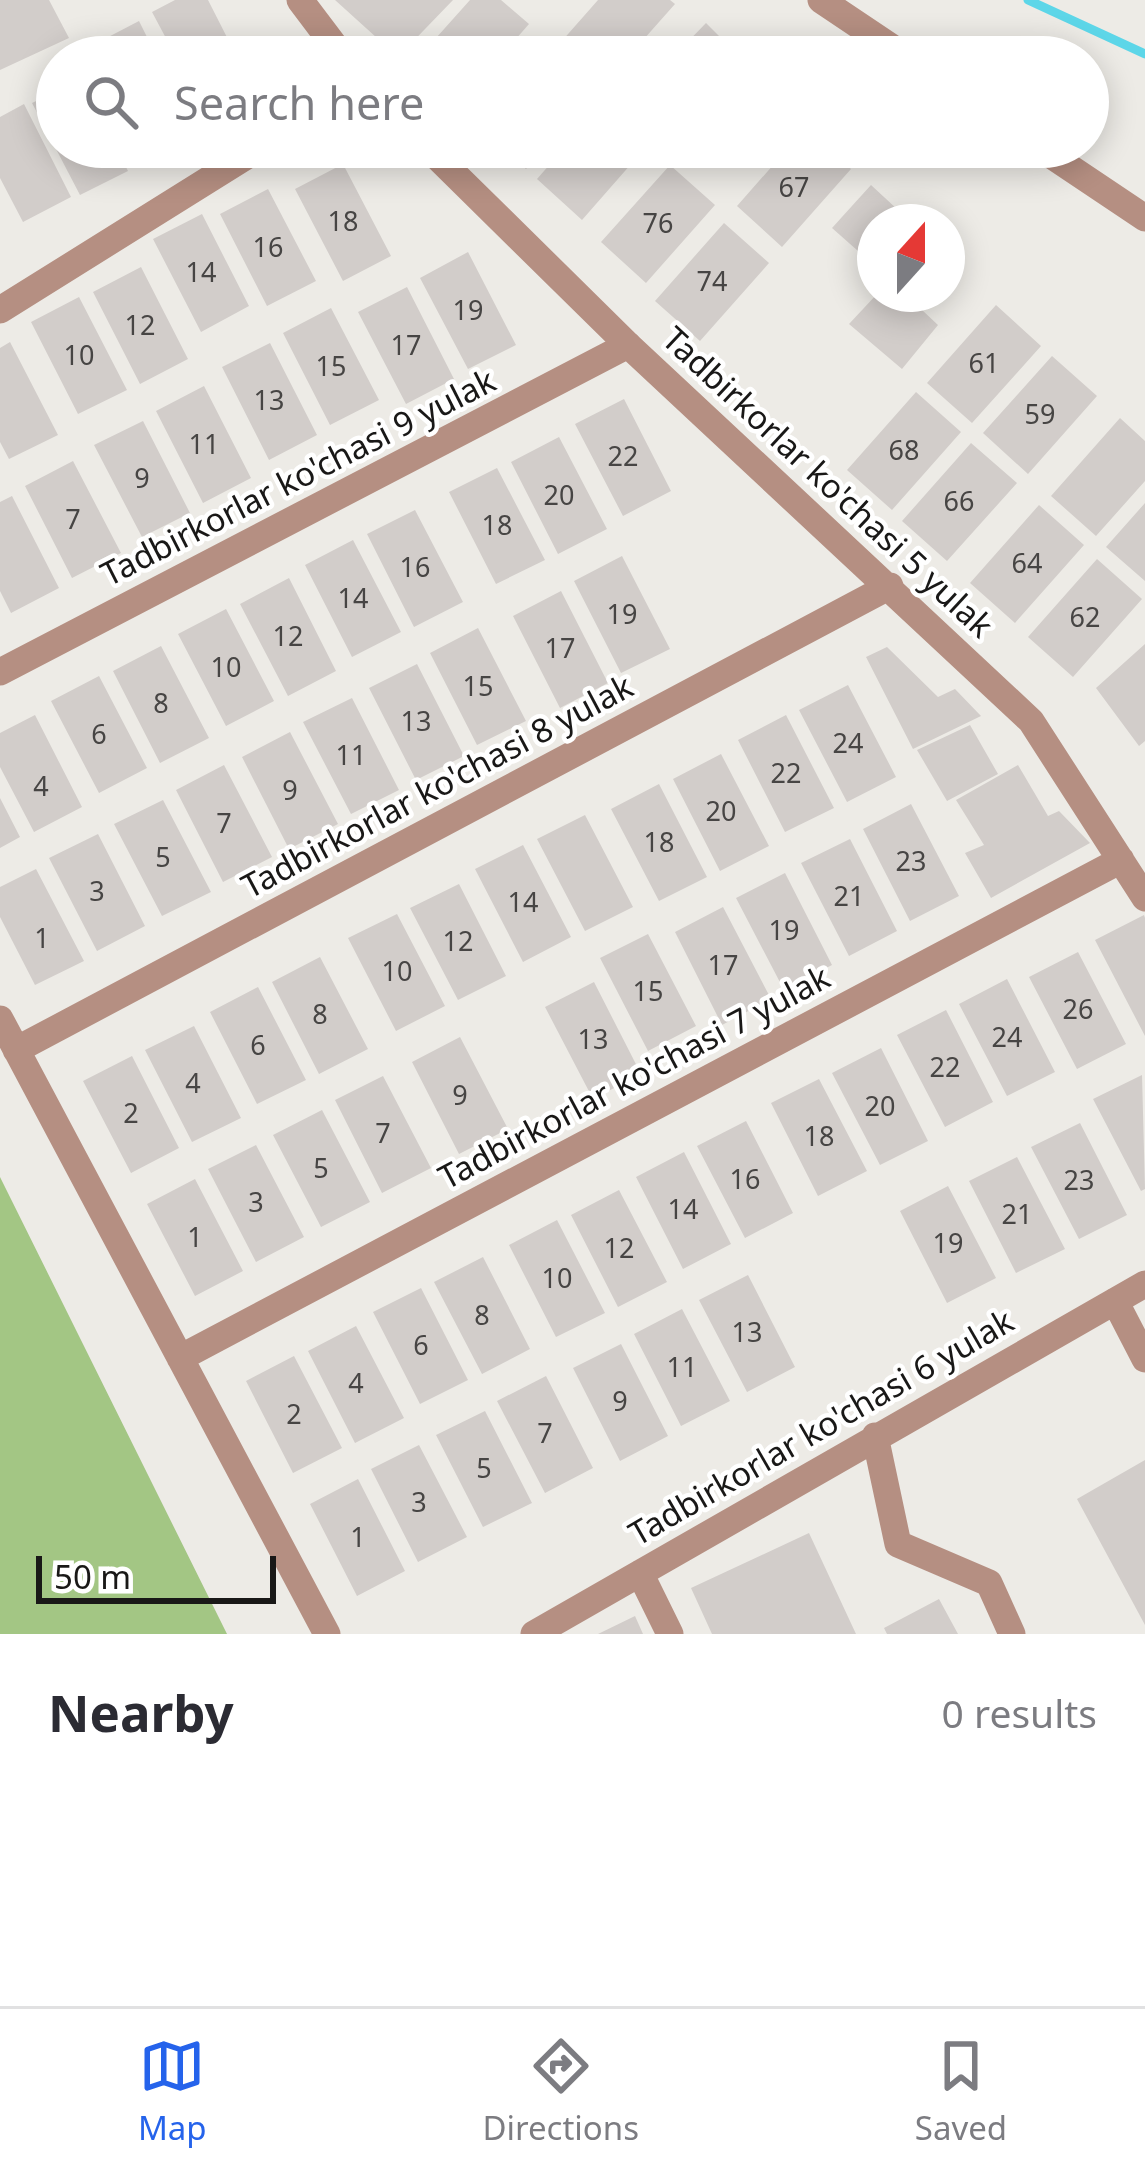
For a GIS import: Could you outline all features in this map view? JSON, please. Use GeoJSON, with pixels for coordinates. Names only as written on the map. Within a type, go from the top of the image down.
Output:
{"type":"FeatureCollection","features":[{"type":"Feature","properties":{"kind":"street"},"geometry":{"type":"LineString","coordinates":[[300,0],[327,36]]}},
{"type":"Feature","properties":{"kind":"street"},"geometry":{"type":"LineString","coordinates":[[821,0],[875,36]]}},
{"type":"Feature","properties":{"kind":"street"},"geometry":{"type":"LineString","coordinates":[[0,310],[227,168]]}},
{"type":"Feature","properties":{"kind":"street","name":"Tadbirkorlar ko'chasi 5 yulak"},"geometry":{"type":"LineString","coordinates":[[448,168],[628,345],[1031,721],[1145,898]]}},
{"type":"Feature","properties":{"kind":"street"},"geometry":{"type":"LineString","coordinates":[[1070,168],[1145,218]]}},
{"type":"Feature","properties":{"kind":"street","name":"Tadbirkorlar ko'chasi 9 yulak"},"geometry":{"type":"LineString","coordinates":[[0,672],[628,345]]}},
{"type":"Feature","properties":{"kind":"street","name":"Tadbirkorlar ko'chasi 8 yulak"},"geometry":{"type":"LineString","coordinates":[[16,1050],[890,586]]}},
{"type":"Feature","properties":{"kind":"street","name":"Tadbirkorlar ko'chasi 7 yulak"},"geometry":{"type":"LineString","coordinates":[[180,1358],[1121,860]]}},
{"type":"Feature","properties":{"kind":"street"},"geometry":{"type":"LineString","coordinates":[[0,1019],[327,1634]]}},
{"type":"Feature","properties":{"kind":"street","name":"Tadbirkorlar ko'chasi 6 yulak"},"geometry":{"type":"LineString","coordinates":[[534,1634],[1145,1284]]}},
{"type":"Feature","properties":{"kind":"street"},"geometry":{"type":"LineString","coordinates":[[1115,1300],[1145,1359]]}},
{"type":"Feature","properties":{"kind":"street"},"geometry":{"type":"LineString","coordinates":[[875,1436],[898,1544],[989,1583],[1012,1634]]}},
{"type":"Feature","properties":{"kind":"street"},"geometry":{"type":"LineString","coordinates":[[640,1573],[670,1634]]}},
{"type":"Feature","properties":{"kind":"green space"},"geometry":{"type":"Polygon","coordinates":[[[0,1177],[227,1634],[0,1634],[0,1177]]]}},
{"type":"Feature","properties":{"kind":"building"},"geometry":{"type":"Polygon","coordinates":[[[0,0],[49,0],[68,36],[36,36],[36,53],[0,70],[0,0]]]}},
{"type":"Feature","properties":{"kind":"building"},"geometry":{"type":"Polygon","coordinates":[[[175,0],[208,0],[226,36],[165,36],[152,12],[175,0]]]}},
{"type":"Feature","properties":{"kind":"building"},"geometry":{"type":"Polygon","coordinates":[[[335,0],[453,0],[418,36],[375,36],[335,0]]]}},
{"type":"Feature","properties":{"kind":"building"},"geometry":{"type":"Polygon","coordinates":[[[470,0],[501,0],[529,24],[518,36],[438,36],[470,0]]]}},
{"type":"Feature","properties":{"kind":"building"},"geometry":{"type":"Polygon","coordinates":[[[598,0],[670,0],[675,4],[647,36],[566,36],[598,0]]]}},
{"type":"Feature","properties":{"kind":"building"},"geometry":{"type":"Polygon","coordinates":[[[139,21],[146,36],[110,36],[139,21]]]}},
{"type":"Feature","properties":{"kind":"building"},"geometry":{"type":"Polygon","coordinates":[[[706,23],[719,36],[693,36],[706,23]]]}},
{"type":"Feature","properties":{"kind":"building"},"geometry":{"type":"Polygon","coordinates":[[[24,104],[36,128],[36,168],[56,168],[71,197],[23,222],[0,178],[0,117],[24,104]]]}},
{"type":"Feature","properties":{"kind":"building"},"geometry":{"type":"Polygon","coordinates":[[[66,168],[126,168],[128,171],[80,195],[66,168]]]}},
{"type":"Feature","properties":{"kind":"building"},"geometry":{"type":"Polygon","coordinates":[[[335,168],[345,168],[391,256],[343,281],[295,189],[335,168]]]}},
{"type":"Feature","properties":{"kind":"building"},"geometry":{"type":"Polygon","coordinates":[[[547,168],[628,168],[582,220],[537,179],[547,168]]]}},
{"type":"Feature","properties":{"kind":"building"},"geometry":{"type":"Polygon","coordinates":[[[667,168],[673,168],[715,205],[646,283],[601,242],[667,168]]]}},
{"type":"Feature","properties":{"kind":"building"},"geometry":{"type":"Polygon","coordinates":[[[770,168],[851,169],[782,247],[737,206],[770,168]]]}},
{"type":"Feature","properties":{"kind":"building"},"geometry":{"type":"Polygon","coordinates":[[[871,185],[892,204],[857,204],[857,250],[832,228],[871,185]]]}},
{"type":"Feature","properties":{"kind":"building"},"geometry":{"type":"Polygon","coordinates":[[[268,189],[316,281],[267,306],[220,214],[268,189]]]}},
{"type":"Feature","properties":{"kind":"building"},"geometry":{"type":"Polygon","coordinates":[[[202,214],[249,306],[201,332],[153,239],[202,214]]]}},
{"type":"Feature","properties":{"kind":"building"},"geometry":{"type":"Polygon","coordinates":[[[724,223],[769,263],[700,341],[655,301],[724,223]]]}},
{"type":"Feature","properties":{"kind":"building"},"geometry":{"type":"Polygon","coordinates":[[[468,252],[516,345],[468,369],[420,278],[468,252]]]}},
{"type":"Feature","properties":{"kind":"building"},"geometry":{"type":"Polygon","coordinates":[[[141,267],[188,359],[140,384],[93,292],[141,267]]]}},
{"type":"Feature","properties":{"kind":"building"},"geometry":{"type":"Polygon","coordinates":[[[407,287],[454,379],[406,404],[358,312],[407,287]]]}},
{"type":"Feature","properties":{"kind":"building"},"geometry":{"type":"Polygon","coordinates":[[[79,297],[127,390],[78,414],[31,322],[79,297]]]}},
{"type":"Feature","properties":{"kind":"building"},"geometry":{"type":"Polygon","coordinates":[[[996,305],[1041,346],[972,423],[927,383],[996,305]]]}},
{"type":"Feature","properties":{"kind":"building"},"geometry":{"type":"Polygon","coordinates":[[[331,308],[379,400],[330,425],[283,333],[331,308]]]}},
{"type":"Feature","properties":{"kind":"building"},"geometry":{"type":"Polygon","coordinates":[[[860,312],[924,312],[938,325],[902,369],[849,324],[860,312]]]}},
{"type":"Feature","properties":{"kind":"building"},"geometry":{"type":"Polygon","coordinates":[[[10,342],[58,435],[9,459],[0,442],[0,348],[10,342]]]}},
{"type":"Feature","properties":{"kind":"building"},"geometry":{"type":"Polygon","coordinates":[[[270,343],[317,435],[269,460],[222,367],[270,343]]]}},
{"type":"Feature","properties":{"kind":"building"},"geometry":{"type":"Polygon","coordinates":[[[1052,356],[1097,396],[1028,474],[983,433],[1052,356]]]}},
{"type":"Feature","properties":{"kind":"building"},"geometry":{"type":"Polygon","coordinates":[[[204,386],[251,478],[203,503],[156,411],[204,386]]]}},
{"type":"Feature","properties":{"kind":"building"},"geometry":{"type":"Polygon","coordinates":[[[916,392],[961,432],[892,510],[847,470],[916,392]]]}},
{"type":"Feature","properties":{"kind":"building"},"geometry":{"type":"Polygon","coordinates":[[[624,399],[671,491],[623,516],[575,424],[624,399]]]}},
{"type":"Feature","properties":{"kind":"building"},"geometry":{"type":"Polygon","coordinates":[[[1120,418],[1145,441],[1145,481],[1096,536],[1051,496],[1120,418]]]}},
{"type":"Feature","properties":{"kind":"building"},"geometry":{"type":"Polygon","coordinates":[[[143,421],[190,513],[142,537],[94,445],[143,421]]]}},
{"type":"Feature","properties":{"kind":"building"},"geometry":{"type":"Polygon","coordinates":[[[559,437],[607,529],[558,554],[511,462],[559,437]]]}},
{"type":"Feature","properties":{"kind":"building"},"geometry":{"type":"Polygon","coordinates":[[[971,443],[1017,483],[947,561],[902,521],[971,443]]]}},
{"type":"Feature","properties":{"kind":"building"},"geometry":{"type":"Polygon","coordinates":[[[73,461],[121,553],[72,578],[25,486],[73,461]]]}},
{"type":"Feature","properties":{"kind":"building"},"geometry":{"type":"Polygon","coordinates":[[[497,468],[545,560],[496,584],[449,492],[497,468]]]}},
{"type":"Feature","properties":{"kind":"building"},"geometry":{"type":"Polygon","coordinates":[[[12,496],[59,588],[11,613],[0,591],[0,502],[12,496]]]}},
{"type":"Feature","properties":{"kind":"building"},"geometry":{"type":"Polygon","coordinates":[[[1145,503],[1145,581],[1106,547],[1145,503]]]}},
{"type":"Feature","properties":{"kind":"building"},"geometry":{"type":"Polygon","coordinates":[[[1039,505],[1084,545],[1015,623],[970,583],[1039,505]]]}},
{"type":"Feature","properties":{"kind":"building"},"geometry":{"type":"Polygon","coordinates":[[[415,510],[463,602],[414,627],[367,534],[415,510]]]}},
{"type":"Feature","properties":{"kind":"building"},"geometry":{"type":"Polygon","coordinates":[[[353,540],[401,632],[352,657],[305,565],[353,540]]]}},
{"type":"Feature","properties":{"kind":"building"},"geometry":{"type":"Polygon","coordinates":[[[622,556],[670,649],[621,673],[574,581],[622,556]]]}},
{"type":"Feature","properties":{"kind":"building"},"geometry":{"type":"Polygon","coordinates":[[[1097,559],[1142,599],[1073,677],[1028,637],[1097,559]]]}},
{"type":"Feature","properties":{"kind":"building"},"geometry":{"type":"Polygon","coordinates":[[[289,578],[336,671],[288,696],[240,604],[289,578]]]}},
{"type":"Feature","properties":{"kind":"building"},"geometry":{"type":"Polygon","coordinates":[[[561,591],[608,683],[560,708],[513,616],[561,591]]]}},
{"type":"Feature","properties":{"kind":"building"},"geometry":{"type":"Polygon","coordinates":[[[226,609],[274,701],[226,726],[178,634],[226,609]]]}},
{"type":"Feature","properties":{"kind":"building"},"geometry":{"type":"Polygon","coordinates":[[[478,628],[526,721],[477,745],[430,653],[478,628]]]}},
{"type":"Feature","properties":{"kind":"building"},"geometry":{"type":"Polygon","coordinates":[[[1145,644],[1145,741],[1139,746],[1096,688],[1145,644]]]}},
{"type":"Feature","properties":{"kind":"building"},"geometry":{"type":"Polygon","coordinates":[[[161,646],[209,738],[160,763],[113,671],[161,646]]]}},
{"type":"Feature","properties":{"kind":"building"},"geometry":{"type":"Polygon","coordinates":[[[887,647],[938,697],[955,689],[981,716],[913,749],[866,657],[887,647]]]}},
{"type":"Feature","properties":{"kind":"building"},"geometry":{"type":"Polygon","coordinates":[[[417,664],[464,756],[416,780],[369,688],[417,664]]]}},
{"type":"Feature","properties":{"kind":"building"},"geometry":{"type":"Polygon","coordinates":[[[99,676],[147,768],[99,793],[51,701],[99,676]]]}},
{"type":"Feature","properties":{"kind":"building"},"geometry":{"type":"Polygon","coordinates":[[[848,685],[896,777],[847,802],[799,710],[848,685]]]}},
{"type":"Feature","properties":{"kind":"building"},"geometry":{"type":"Polygon","coordinates":[[[352,698],[399,790],[351,814],[303,722],[352,698]]]}},
{"type":"Feature","properties":{"kind":"building"},"geometry":{"type":"Polygon","coordinates":[[[35,715],[82,807],[34,832],[0,767],[0,733],[35,715]]]}},
{"type":"Feature","properties":{"kind":"building"},"geometry":{"type":"Polygon","coordinates":[[[786,715],[834,808],[785,832],[738,740],[786,715]]]}},
{"type":"Feature","properties":{"kind":"building"},"geometry":{"type":"Polygon","coordinates":[[[970,725],[998,774],[947,801],[917,750],[970,725]]]}},
{"type":"Feature","properties":{"kind":"building"},"geometry":{"type":"Polygon","coordinates":[[[290,732],[338,824],[289,849],[242,757],[290,732]]]}},
{"type":"Feature","properties":{"kind":"building"},"geometry":{"type":"Polygon","coordinates":[[[721,754],[769,846],[720,871],[673,779],[721,754]]]}},
{"type":"Feature","properties":{"kind":"building"},"geometry":{"type":"Polygon","coordinates":[[[224,765],[272,857],[223,882],[176,790],[224,765]]]}},
{"type":"Feature","properties":{"kind":"building"},"geometry":{"type":"Polygon","coordinates":[[[1018,765],[1048,816],[1059,811],[1090,843],[991,898],[965,853],[984,845],[956,800],[1018,765]]]}},
{"type":"Feature","properties":{"kind":"building"},"geometry":{"type":"Polygon","coordinates":[[[659,784],[707,877],[659,901],[611,809],[659,784]]]}},
{"type":"Feature","properties":{"kind":"building"},"geometry":{"type":"Polygon","coordinates":[[[0,798],[20,837],[0,848],[0,798]]]}},
{"type":"Feature","properties":{"kind":"building"},"geometry":{"type":"Polygon","coordinates":[[[163,800],[211,892],[162,916],[114,824],[163,800]]]}},
{"type":"Feature","properties":{"kind":"building"},"geometry":{"type":"Polygon","coordinates":[[[911,804],[959,896],[910,921],[863,829],[911,804]]]}},
{"type":"Feature","properties":{"kind":"building"},"geometry":{"type":"Polygon","coordinates":[[[585,815],[633,907],[585,931],[537,839],[585,815]]]}},
{"type":"Feature","properties":{"kind":"building"},"geometry":{"type":"Polygon","coordinates":[[[98,834],[145,926],[97,951],[49,858],[98,834]]]}},
{"type":"Feature","properties":{"kind":"building"},"geometry":{"type":"Polygon","coordinates":[[[850,839],[897,931],[849,956],[801,863],[850,839]]]}},
{"type":"Feature","properties":{"kind":"building"},"geometry":{"type":"Polygon","coordinates":[[[523,845],[571,937],[523,962],[475,869],[523,845]]]}},
{"type":"Feature","properties":{"kind":"building"},"geometry":{"type":"Polygon","coordinates":[[[36,869],[84,961],[35,985],[0,917],[0,887],[36,869]]]}},
{"type":"Feature","properties":{"kind":"building"},"geometry":{"type":"Polygon","coordinates":[[[785,873],[832,965],[784,990],[736,898],[785,873]]]}},
{"type":"Feature","properties":{"kind":"building"},"geometry":{"type":"Polygon","coordinates":[[[459,884],[506,976],[458,1000],[410,908],[459,884]]]}},
{"type":"Feature","properties":{"kind":"building"},"geometry":{"type":"Polygon","coordinates":[[[723,907],[771,999],[722,1025],[675,932],[723,907]]]}},
{"type":"Feature","properties":{"kind":"building"},"geometry":{"type":"Polygon","coordinates":[[[397,914],[445,1006],[396,1031],[348,938],[397,914]]]}},
{"type":"Feature","properties":{"kind":"building"},"geometry":{"type":"Polygon","coordinates":[[[1145,918],[1145,1036],[1095,940],[1145,918]]]}},
{"type":"Feature","properties":{"kind":"building"},"geometry":{"type":"Polygon","coordinates":[[[648,934],[696,1026],[648,1051],[600,958],[648,934]]]}},
{"type":"Feature","properties":{"kind":"building"},"geometry":{"type":"Polygon","coordinates":[[[1078,952],[1126,1044],[1077,1069],[1029,977],[1078,952]]]}},
{"type":"Feature","properties":{"kind":"building"},"geometry":{"type":"Polygon","coordinates":[[[320,957],[368,1049],[319,1074],[272,982],[320,957]]]}},
{"type":"Feature","properties":{"kind":"building"},"geometry":{"type":"Polygon","coordinates":[[[1007,979],[1055,1072],[1007,1096],[959,1004],[1007,979]]]}},
{"type":"Feature","properties":{"kind":"building"},"geometry":{"type":"Polygon","coordinates":[[[594,982],[641,1074],[593,1099],[545,1007],[594,982]]]}},
{"type":"Feature","properties":{"kind":"building"},"geometry":{"type":"Polygon","coordinates":[[[258,987],[306,1080],[257,1104],[210,1012],[258,987]]]}},
{"type":"Feature","properties":{"kind":"building"},"geometry":{"type":"Polygon","coordinates":[[[946,1010],[993,1102],[945,1127],[897,1035],[946,1010]]]}},
{"type":"Feature","properties":{"kind":"building"},"geometry":{"type":"Polygon","coordinates":[[[194,1026],[241,1118],[192,1142],[145,1050],[194,1026]]]}},
{"type":"Feature","properties":{"kind":"building"},"geometry":{"type":"Polygon","coordinates":[[[460,1037],[508,1129],[459,1154],[412,1062],[460,1037]]]}},
{"type":"Feature","properties":{"kind":"building"},"geometry":{"type":"Polygon","coordinates":[[[881,1048],[928,1141],[880,1165],[832,1073],[881,1048]]]}},
{"type":"Feature","properties":{"kind":"building"},"geometry":{"type":"Polygon","coordinates":[[[132,1056],[179,1148],[131,1173],[83,1081],[132,1056]]]}},
{"type":"Feature","properties":{"kind":"building"},"geometry":{"type":"Polygon","coordinates":[[[1142,1075],[1145,1189],[1141,1191],[1093,1099],[1142,1075]]]}},
{"type":"Feature","properties":{"kind":"building"},"geometry":{"type":"Polygon","coordinates":[[[383,1076],[431,1168],[382,1193],[335,1100],[383,1076]]]}},
{"type":"Feature","properties":{"kind":"building"},"geometry":{"type":"Polygon","coordinates":[[[819,1079],[867,1171],[818,1196],[771,1103],[819,1079]]]}},
{"type":"Feature","properties":{"kind":"building"},"geometry":{"type":"Polygon","coordinates":[[[322,1110],[370,1202],[321,1227],[273,1135],[322,1110]]]}},
{"type":"Feature","properties":{"kind":"building"},"geometry":{"type":"Polygon","coordinates":[[[746,1121],[793,1213],[745,1238],[697,1146],[746,1121]]]}},
{"type":"Feature","properties":{"kind":"building"},"geometry":{"type":"Polygon","coordinates":[[[1080,1123],[1127,1215],[1079,1239],[1031,1147],[1080,1123]]]}},
{"type":"Feature","properties":{"kind":"building"},"geometry":{"type":"Polygon","coordinates":[[[256,1145],[304,1237],[256,1262],[208,1169],[256,1145]]]}},
{"type":"Feature","properties":{"kind":"building"},"geometry":{"type":"Polygon","coordinates":[[[684,1152],[731,1244],[683,1269],[636,1177],[684,1152]]]}},
{"type":"Feature","properties":{"kind":"building"},"geometry":{"type":"Polygon","coordinates":[[[1017,1157],[1065,1249],[1016,1273],[969,1181],[1017,1157]]]}},
{"type":"Feature","properties":{"kind":"building"},"geometry":{"type":"Polygon","coordinates":[[[195,1179],[243,1271],[195,1296],[147,1204],[195,1179]]]}},
{"type":"Feature","properties":{"kind":"building"},"geometry":{"type":"Polygon","coordinates":[[[948,1186],[996,1278],[947,1303],[900,1211],[948,1186]]]}},
{"type":"Feature","properties":{"kind":"building"},"geometry":{"type":"Polygon","coordinates":[[[619,1190],[667,1282],[618,1307],[571,1215],[619,1190]]]}},
{"type":"Feature","properties":{"kind":"building"},"geometry":{"type":"Polygon","coordinates":[[[557,1220],[605,1313],[556,1337],[509,1245],[557,1220]]]}},
{"type":"Feature","properties":{"kind":"building"},"geometry":{"type":"Polygon","coordinates":[[[483,1257],[530,1349],[482,1374],[434,1282],[483,1257]]]}},
{"type":"Feature","properties":{"kind":"building"},"geometry":{"type":"Polygon","coordinates":[[[748,1275],[795,1367],[747,1392],[699,1300],[748,1275]]]}},
{"type":"Feature","properties":{"kind":"building"},"geometry":{"type":"Polygon","coordinates":[[[421,1288],[468,1380],[420,1404],[373,1312],[421,1288]]]}},
{"type":"Feature","properties":{"kind":"building"},"geometry":{"type":"Polygon","coordinates":[[[682,1309],[730,1401],[681,1426],[634,1334],[682,1309]]]}},
{"type":"Feature","properties":{"kind":"building"},"geometry":{"type":"Polygon","coordinates":[[[356,1326],[404,1418],[355,1443],[308,1351],[356,1326]]]}},
{"type":"Feature","properties":{"kind":"building"},"geometry":{"type":"Polygon","coordinates":[[[621,1344],[668,1436],[620,1461],[573,1368],[621,1344]]]}},
{"type":"Feature","properties":{"kind":"building"},"geometry":{"type":"Polygon","coordinates":[[[294,1356],[342,1448],[293,1473],[246,1381],[294,1356]]]}},
{"type":"Feature","properties":{"kind":"building"},"geometry":{"type":"Polygon","coordinates":[[[546,1376],[593,1468],[545,1493],[497,1401],[546,1376]]]}},
{"type":"Feature","properties":{"kind":"building"},"geometry":{"type":"Polygon","coordinates":[[[485,1411],[532,1503],[483,1527],[436,1435],[485,1411]]]}},
{"type":"Feature","properties":{"kind":"building"},"geometry":{"type":"Polygon","coordinates":[[[419,1445],[467,1537],[418,1562],[371,1469],[419,1445]]]}},
{"type":"Feature","properties":{"kind":"building"},"geometry":{"type":"Polygon","coordinates":[[[1145,1460],[1145,1625],[1077,1499],[1145,1460]]]}},
{"type":"Feature","properties":{"kind":"building"},"geometry":{"type":"Polygon","coordinates":[[[358,1479],[405,1571],[357,1596],[310,1504],[358,1479]]]}},
{"type":"Feature","properties":{"kind":"building"},"geometry":{"type":"Polygon","coordinates":[[[809,1533],[856,1634],[712,1634],[691,1588],[809,1533]]]}},
{"type":"Feature","properties":{"kind":"building"},"geometry":{"type":"Polygon","coordinates":[[[939,1599],[958,1634],[887,1634],[884,1628],[939,1599]]]}},
{"type":"Feature","properties":{"kind":"building"},"geometry":{"type":"Polygon","coordinates":[[[635,1616],[643,1634],[598,1634],[635,1616]]]}},
{"type":"Feature","properties":{"kind":"waterway"},"geometry":{"type":"LineString","coordinates":[[1028,0],[1106,36]]}},
{"type":"Feature","properties":{"kind":"waterway"},"geometry":{"type":"LineString","coordinates":[[1109,37],[1145,54]]}}]}
